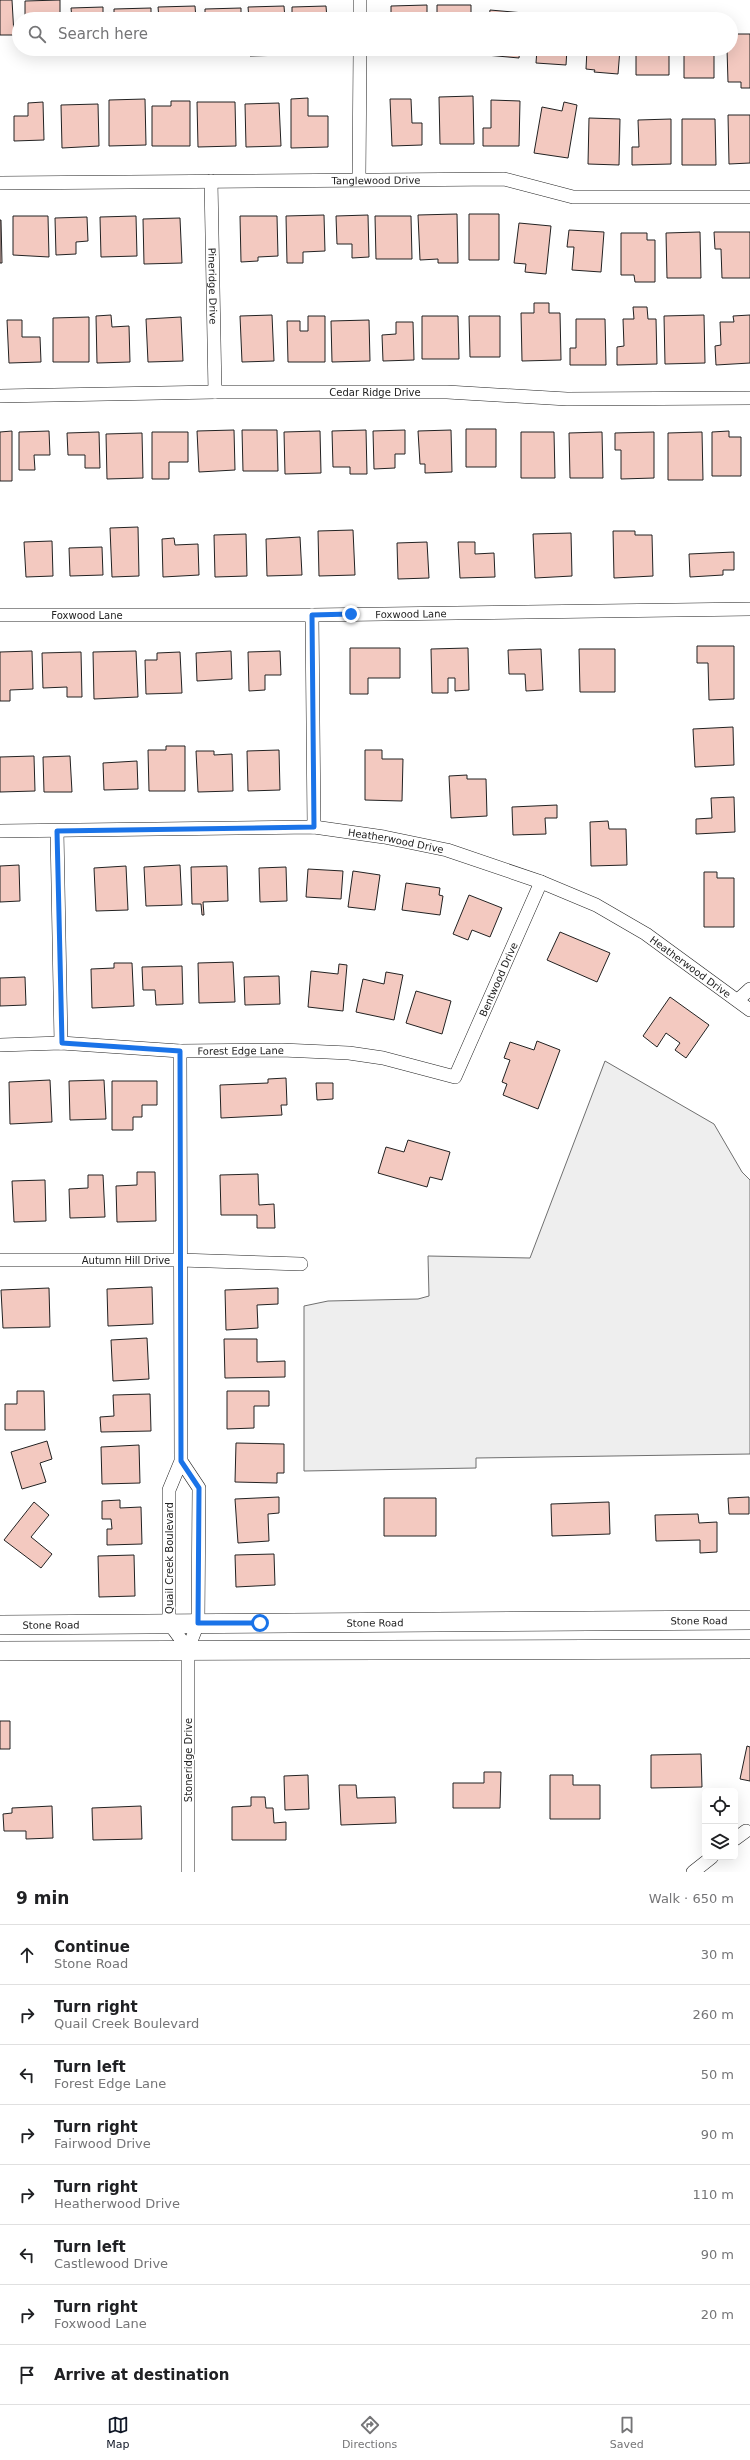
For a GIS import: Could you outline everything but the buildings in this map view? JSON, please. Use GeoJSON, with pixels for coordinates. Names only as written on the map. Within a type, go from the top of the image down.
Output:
{"type":"FeatureCollection","features":[{"type":"Feature","properties":{"kind":"main road","name":"Stone Road"},"geometry":{"type":"LineString","coordinates":[[0,1626],[169,1623],[750,1620]]}},
{"type":"Feature","properties":{"kind":"main road"},"geometry":{"type":"LineString","coordinates":[[473,1621],[474,1649]]}},
{"type":"Feature","properties":{"kind":"main road"},"geometry":{"type":"LineString","coordinates":[[0,1651],[188,1649],[750,1649]]}},
{"type":"Feature","properties":{"kind":"street"},"geometry":{"type":"LineString","coordinates":[[360,0],[360,12]]}},
{"type":"Feature","properties":{"kind":"street"},"geometry":{"type":"LineString","coordinates":[[359,179],[360,56]]}},
{"type":"Feature","properties":{"kind":"street","name":"Tanglewood Drive"},"geometry":{"type":"LineString","coordinates":[[0,184],[359,179],[504,179],[573,197],[750,197]]}},
{"type":"Feature","properties":{"kind":"street","name":"Pineridge Drive"},"geometry":{"type":"LineString","coordinates":[[211,181],[215,392]]}},
{"type":"Feature","properties":{"kind":"street","name":"Cedar Ridge Drive"},"geometry":{"type":"LineString","coordinates":[[0,396],[215,392],[447,392],[567,399],[750,398]]}},
{"type":"Feature","properties":{"kind":"street","name":"Foxwood Lane"},"geometry":{"type":"LineString","coordinates":[[0,615],[312,615],[750,609]]}},
{"type":"Feature","properties":{"kind":"street"},"geometry":{"type":"LineString","coordinates":[[312,615],[314,827]]}},
{"type":"Feature","properties":{"kind":"street","name":"Heatherwood Drive"},"geometry":{"type":"LineString","coordinates":[[0,831],[314,827],[384,836],[448,850],[541,882],[596,905],[646,934],[750,1010]]}},
{"type":"Feature","properties":{"kind":"street"},"geometry":{"type":"LineString","coordinates":[[57,831],[62,1043]]}},
{"type":"Feature","properties":{"kind":"street","name":"Bentwood Drive"},"geometry":{"type":"LineString","coordinates":[[455,1077],[541,882]]}},
{"type":"Feature","properties":{"kind":"street"},"geometry":{"type":"LineString","coordinates":[[738,1000],[750,989]]}},
{"type":"Feature","properties":{"kind":"street","name":"Forest Edge Lane"},"geometry":{"type":"LineString","coordinates":[[0,1045],[62,1043],[180,1051],[282,1050],[349,1053],[383,1058],[455,1077]]}},
{"type":"Feature","properties":{"kind":"street","name":"Quail Creek Boulevard"},"geometry":{"type":"LineString","coordinates":[[180,1051],[181,1461],[169,1490],[169,1623],[188,1649]]}},
{"type":"Feature","properties":{"kind":"street","name":"Autumn Hill Drive"},"geometry":{"type":"LineString","coordinates":[[0,1260],[180,1260],[300,1264]]}},
{"type":"Feature","properties":{"kind":"street"},"geometry":{"type":"LineString","coordinates":[[181,1461],[199,1488],[198,1623],[188,1649]]}},
{"type":"Feature","properties":{"kind":"street","name":"Stoneridge Drive"},"geometry":{"type":"LineString","coordinates":[[188,1649],[188,1872]]}},
{"type":"Feature","properties":{"kind":"street"},"geometry":{"type":"LineString","coordinates":[[738,1837],[746,1831]]}},
{"type":"Feature","properties":{"kind":"street"},"geometry":{"type":"LineString","coordinates":[[693,1872],[708,1860]]}},
{"type":"Feature","properties":{"kind":"shaded area"},"geometry":{"type":"Polygon","coordinates":[[[605,1061],[714,1124],[742,1172],[750,1180],[750,1454],[476,1458],[476,1468],[304,1471],[304,1306],[328,1301],[418,1299],[429,1296],[428,1256],[530,1258],[605,1061]]]}},
{"type":"Feature","properties":{"kind":"route"},"geometry":{"type":"LineString","coordinates":[[260,1623],[198,1623],[199,1488],[181,1461],[180,1051],[118,1045],[62,1043],[57,831],[314,827],[311,718],[312,615],[351,614]]}}]}
